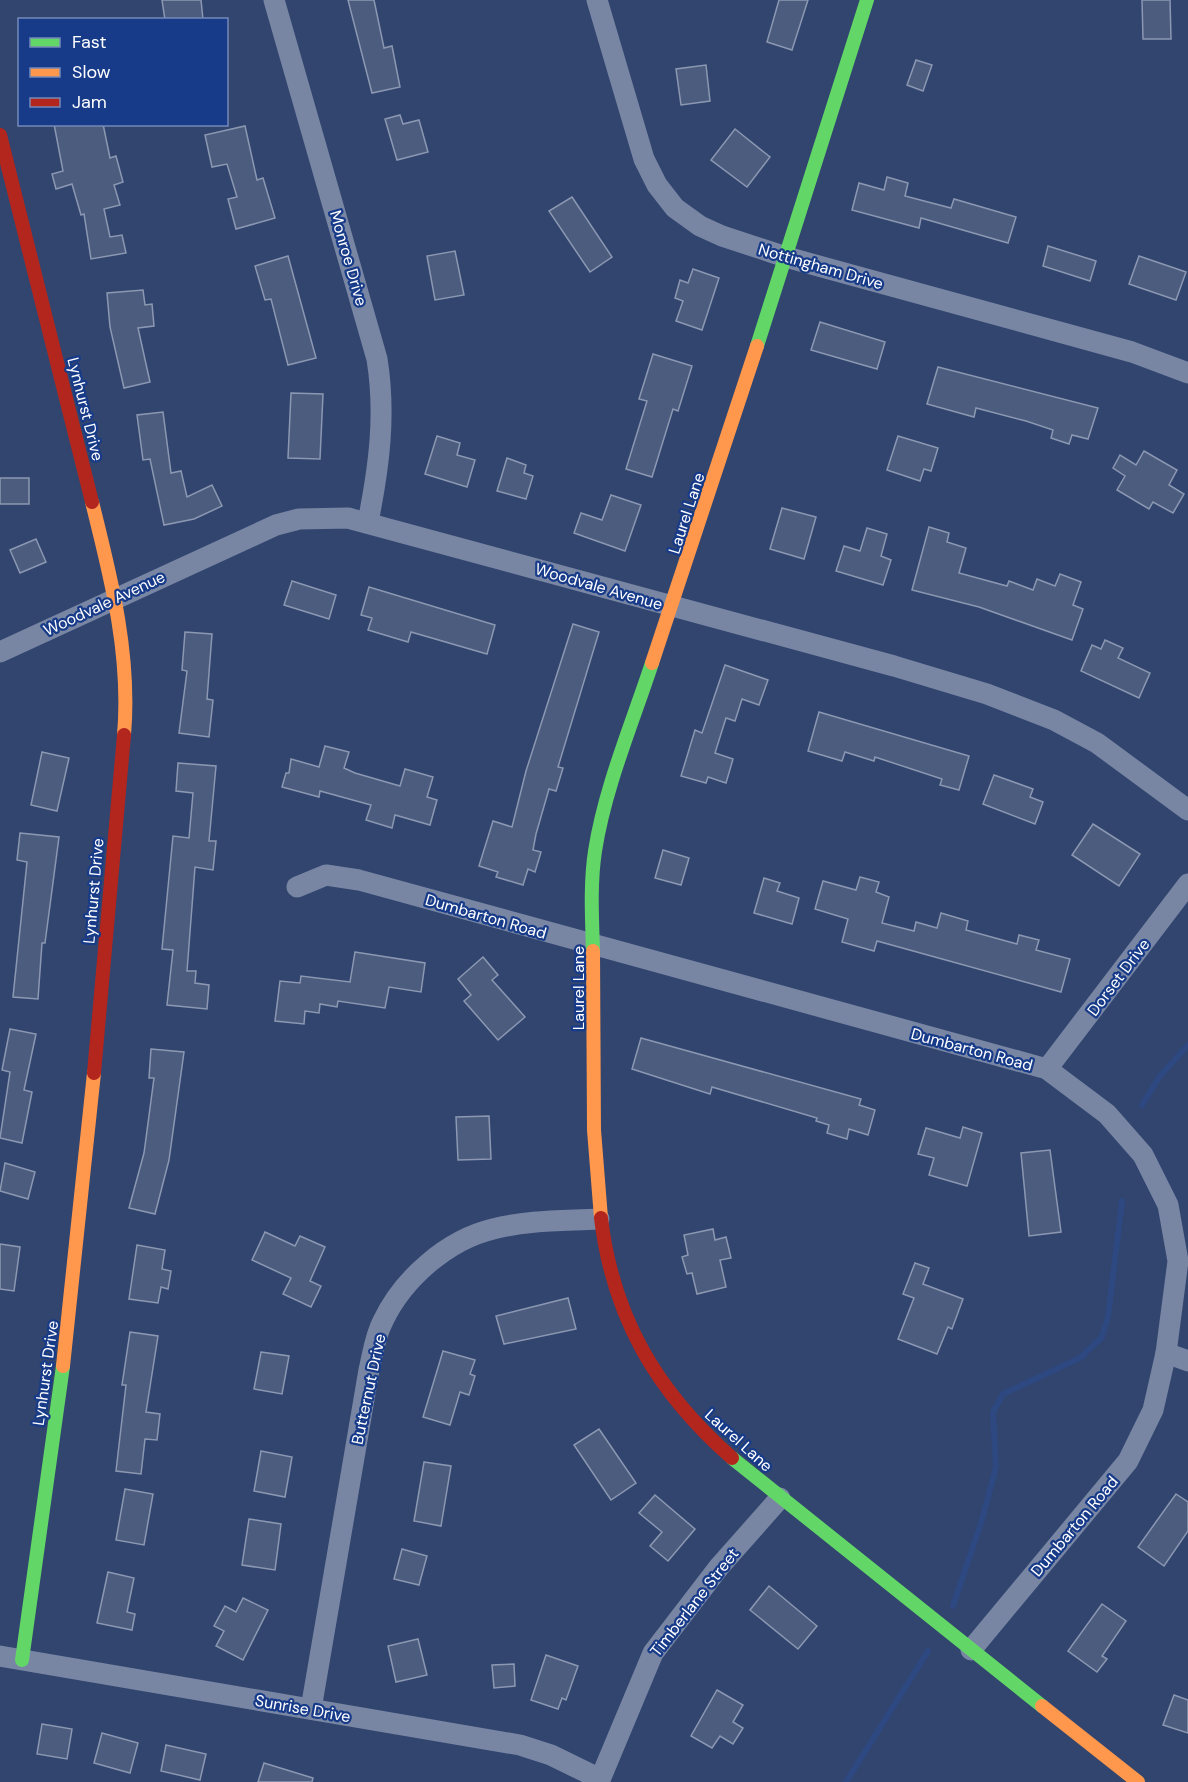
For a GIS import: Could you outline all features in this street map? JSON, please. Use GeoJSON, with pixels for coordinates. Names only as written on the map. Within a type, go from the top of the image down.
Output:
{"type":"FeatureCollection","features":[{"type":"Feature","properties":{"kind":"street","name":"Monroe Drive"},"geometry":{"type":"LineString","coordinates":[[274,0],[378,359],[382,442],[368,522]]}},
{"type":"Feature","properties":{"kind":"street","name":"Nottingham Drive"},"geometry":{"type":"LineString","coordinates":[[597,0],[644,159],[657,185],[675,208],[700,226],[722,236],[786,257],[1132,352],[1188,372]]}},
{"type":"Feature","properties":{"kind":"street","name":"Laurel Lane"},"geometry":{"type":"LineString","coordinates":[[867,0],[673,607],[608,798],[594,859],[594,1158],[599,1219],[611,1274],[622,1306],[644,1354],[666,1389],[724,1451],[1138,1782]]}},
{"type":"Feature","properties":{"kind":"street","name":"Lynhurst Drive"},"geometry":{"type":"LineString","coordinates":[[0,135],[116,598],[124,668],[124,721],[83,1193],[68,1333],[22,1660]]}},
{"type":"Feature","properties":{"kind":"street","name":"Woodvale Avenue"},"geometry":{"type":"LineString","coordinates":[[0,652],[276,525],[315,517],[348,518],[894,666],[987,694],[1054,720],[1097,743],[1188,810]]}},
{"type":"Feature","properties":{"kind":"street","name":"Dumbarton Road"},"geometry":{"type":"LineString","coordinates":[[297,887],[326,875],[359,880],[1047,1070],[1107,1114],[1143,1155],[1168,1204],[1178,1261],[1166,1353],[1153,1410],[1128,1461],[971,1650]]}},
{"type":"Feature","properties":{"kind":"street","name":"Dorset Drive"},"geometry":{"type":"LineString","coordinates":[[1047,1070],[1188,884]]}},
{"type":"Feature","properties":{"kind":"street","name":"Butternut Drive"},"geometry":{"type":"LineString","coordinates":[[311,1709],[369,1370],[377,1336],[390,1308],[424,1267],[455,1245],[491,1229],[528,1222],[599,1219]]}},
{"type":"Feature","properties":{"kind":"street"},"geometry":{"type":"LineString","coordinates":[[1166,1353],[1188,1361]]}},
{"type":"Feature","properties":{"kind":"street","name":"Timberlane Street"},"geometry":{"type":"LineString","coordinates":[[600,1780],[652,1653],[719,1567],[780,1498]]}},
{"type":"Feature","properties":{"kind":"street","name":"Sunrise Drive"},"geometry":{"type":"LineString","coordinates":[[0,1656],[538,1749],[600,1780]]}},
{"type":"Feature","properties":{"kind":"building"},"geometry":{"type":"Polygon","coordinates":[[[162,0],[201,0],[203,18],[165,18],[162,0]]]}},
{"type":"Feature","properties":{"kind":"building"},"geometry":{"type":"Polygon","coordinates":[[[348,0],[374,0],[384,48],[392,46],[400,87],[372,93],[348,0]]]}},
{"type":"Feature","properties":{"kind":"building"},"geometry":{"type":"Polygon","coordinates":[[[779,0],[808,0],[792,50],[767,42],[779,0]]]}},
{"type":"Feature","properties":{"kind":"building"},"geometry":{"type":"Polygon","coordinates":[[[1142,0],[1170,0],[1171,39],[1143,39],[1142,0]]]}},
{"type":"Feature","properties":{"kind":"building"},"geometry":{"type":"Polygon","coordinates":[[[916,60],[932,65],[923,91],[907,85],[916,60]]]}},
{"type":"Feature","properties":{"kind":"building"},"geometry":{"type":"Polygon","coordinates":[[[706,65],[710,101],[681,105],[676,69],[706,65]]]}},
{"type":"Feature","properties":{"kind":"building"},"geometry":{"type":"Polygon","coordinates":[[[400,115],[403,124],[419,120],[428,152],[397,160],[385,119],[400,115]]]}},
{"type":"Feature","properties":{"kind":"building"},"geometry":{"type":"Polygon","coordinates":[[[54,126],[103,126],[110,158],[116,156],[123,182],[114,185],[120,205],[104,209],[110,237],[122,235],[126,253],[91,259],[84,214],[81,215],[72,184],[56,189],[52,174],[63,171],[54,126]]]}},
{"type":"Feature","properties":{"kind":"building"},"geometry":{"type":"Polygon","coordinates":[[[245,126],[257,180],[263,178],[275,218],[236,229],[228,199],[237,197],[227,164],[212,167],[205,135],[245,126]]]}},
{"type":"Feature","properties":{"kind":"building"},"geometry":{"type":"Polygon","coordinates":[[[735,129],[770,157],[747,187],[711,160],[735,129]]]}},
{"type":"Feature","properties":{"kind":"building"},"geometry":{"type":"Polygon","coordinates":[[[887,177],[908,183],[905,196],[951,208],[954,199],[1016,217],[1008,243],[921,218],[919,228],[852,210],[859,183],[884,190],[887,177]]]}},
{"type":"Feature","properties":{"kind":"building"},"geometry":{"type":"Polygon","coordinates":[[[572,197],[612,257],[590,272],[549,211],[572,197]]]}},
{"type":"Feature","properties":{"kind":"building"},"geometry":{"type":"Polygon","coordinates":[[[1048,246],[1096,261],[1090,281],[1043,266],[1048,246]]]}},
{"type":"Feature","properties":{"kind":"building"},"geometry":{"type":"Polygon","coordinates":[[[455,251],[464,295],[435,300],[427,256],[455,251]]]}},
{"type":"Feature","properties":{"kind":"building"},"geometry":{"type":"Polygon","coordinates":[[[288,256],[316,358],[288,365],[271,299],[265,300],[255,266],[288,256]]]}},
{"type":"Feature","properties":{"kind":"building"},"geometry":{"type":"Polygon","coordinates":[[[1139,256],[1186,272],[1176,300],[1129,284],[1139,256]]]}},
{"type":"Feature","properties":{"kind":"building"},"geometry":{"type":"Polygon","coordinates":[[[693,269],[719,278],[702,330],[676,321],[683,301],[675,298],[680,280],[688,283],[693,269]]]}},
{"type":"Feature","properties":{"kind":"building"},"geometry":{"type":"Polygon","coordinates":[[[143,290],[145,305],[152,304],[154,326],[138,328],[150,382],[124,388],[110,327],[107,293],[143,290]]]}},
{"type":"Feature","properties":{"kind":"building"},"geometry":{"type":"Polygon","coordinates":[[[820,322],[885,342],[877,369],[811,350],[820,322]]]}},
{"type":"Feature","properties":{"kind":"building"},"geometry":{"type":"Polygon","coordinates":[[[653,354],[692,366],[678,411],[673,409],[652,477],[626,469],[647,401],[639,399],[653,354]]]}},
{"type":"Feature","properties":{"kind":"building"},"geometry":{"type":"Polygon","coordinates":[[[938,367],[1098,408],[1088,439],[1072,435],[1069,444],[1051,438],[1053,430],[1026,421],[976,408],[974,417],[927,404],[938,367]]]}},
{"type":"Feature","properties":{"kind":"building"},"geometry":{"type":"Polygon","coordinates":[[[291,393],[323,394],[320,459],[288,458],[291,393]]]}},
{"type":"Feature","properties":{"kind":"building"},"geometry":{"type":"Polygon","coordinates":[[[163,412],[171,473],[181,471],[187,497],[212,485],[222,506],[194,519],[164,525],[150,459],[143,460],[137,415],[163,412]]]}},
{"type":"Feature","properties":{"kind":"building"},"geometry":{"type":"Polygon","coordinates":[[[437,436],[460,443],[457,455],[475,460],[467,487],[425,474],[437,436]]]}},
{"type":"Feature","properties":{"kind":"building"},"geometry":{"type":"Polygon","coordinates":[[[898,436],[938,448],[931,471],[924,469],[920,481],[887,470],[898,436]]]}},
{"type":"Feature","properties":{"kind":"building"},"geometry":{"type":"Polygon","coordinates":[[[1144,451],[1177,470],[1169,485],[1184,494],[1173,513],[1153,502],[1149,509],[1117,490],[1125,476],[1113,468],[1120,455],[1136,465],[1144,451]]]}},
{"type":"Feature","properties":{"kind":"building"},"geometry":{"type":"Polygon","coordinates":[[[507,458],[526,465],[524,473],[533,476],[526,499],[497,491],[507,458]]]}},
{"type":"Feature","properties":{"kind":"building"},"geometry":{"type":"Polygon","coordinates":[[[0,478],[29,478],[29,504],[0,504],[0,478]]]}},
{"type":"Feature","properties":{"kind":"building"},"geometry":{"type":"Polygon","coordinates":[[[611,495],[641,505],[625,551],[574,533],[581,513],[602,520],[611,495]]]}},
{"type":"Feature","properties":{"kind":"building"},"geometry":{"type":"Polygon","coordinates":[[[782,508],[816,517],[804,559],[770,549],[782,508]]]}},
{"type":"Feature","properties":{"kind":"building"},"geometry":{"type":"Polygon","coordinates":[[[929,527],[949,533],[947,542],[966,548],[959,573],[1007,586],[1009,581],[1033,590],[1037,579],[1055,586],[1060,574],[1081,582],[1073,605],[1083,609],[1072,640],[979,607],[912,590],[929,527]]]}},
{"type":"Feature","properties":{"kind":"building"},"geometry":{"type":"Polygon","coordinates":[[[867,528],[887,534],[881,556],[891,560],[883,585],[836,571],[844,546],[860,551],[867,528]]]}},
{"type":"Feature","properties":{"kind":"building"},"geometry":{"type":"Polygon","coordinates":[[[36,539],[46,562],[20,573],[10,550],[36,539]]]}},
{"type":"Feature","properties":{"kind":"building"},"geometry":{"type":"Polygon","coordinates":[[[292,581],[336,595],[329,619],[284,605],[292,581]]]}},
{"type":"Feature","properties":{"kind":"building"},"geometry":{"type":"Polygon","coordinates":[[[369,587],[495,625],[487,654],[411,632],[408,642],[368,630],[372,618],[361,615],[369,587]]]}},
{"type":"Feature","properties":{"kind":"building"},"geometry":{"type":"Polygon","coordinates":[[[573,624],[599,632],[558,767],[563,768],[556,791],[549,789],[536,834],[533,850],[541,852],[535,872],[528,869],[523,885],[496,877],[498,872],[479,866],[493,821],[512,827],[526,771],[573,624]]]}},
{"type":"Feature","properties":{"kind":"building"},"geometry":{"type":"Polygon","coordinates":[[[185,632],[212,634],[207,699],[213,700],[209,737],[179,733],[187,671],[182,670],[185,632]]]}},
{"type":"Feature","properties":{"kind":"building"},"geometry":{"type":"Polygon","coordinates":[[[1105,640],[1123,648],[1118,658],[1150,673],[1139,698],[1081,671],[1092,645],[1101,649],[1105,640]]]}},
{"type":"Feature","properties":{"kind":"building"},"geometry":{"type":"Polygon","coordinates":[[[725,665],[768,680],[759,705],[742,699],[735,721],[726,718],[715,753],[733,759],[726,783],[708,777],[706,783],[681,776],[695,730],[702,733],[725,665]]]}},
{"type":"Feature","properties":{"kind":"building"},"geometry":{"type":"Polygon","coordinates":[[[819,712],[969,756],[959,790],[940,785],[942,779],[875,757],[874,761],[845,752],[842,761],[808,751],[819,712]]]}},
{"type":"Feature","properties":{"kind":"building"},"geometry":{"type":"Polygon","coordinates":[[[325,746],[349,752],[344,768],[400,786],[405,769],[433,777],[427,797],[437,800],[430,825],[395,815],[392,828],[366,820],[371,805],[320,791],[319,797],[282,787],[286,773],[289,773],[291,759],[319,767],[325,746]]]}},
{"type":"Feature","properties":{"kind":"building"},"geometry":{"type":"Polygon","coordinates":[[[42,752],[69,758],[57,811],[31,805],[42,752]]]}},
{"type":"Feature","properties":{"kind":"building"},"geometry":{"type":"Polygon","coordinates":[[[178,763],[216,766],[209,841],[216,841],[213,870],[195,867],[187,971],[196,971],[195,983],[209,985],[207,1009],[167,1005],[173,950],[162,949],[173,836],[189,838],[193,793],[176,791],[178,763]]]}},
{"type":"Feature","properties":{"kind":"building"},"geometry":{"type":"Polygon","coordinates":[[[994,775],[1033,789],[1030,797],[1043,802],[1035,824],[983,804],[994,775]]]}},
{"type":"Feature","properties":{"kind":"building"},"geometry":{"type":"Polygon","coordinates":[[[1093,824],[1140,854],[1119,886],[1072,855],[1093,824]]]}},
{"type":"Feature","properties":{"kind":"building"},"geometry":{"type":"Polygon","coordinates":[[[20,833],[59,837],[45,943],[42,943],[38,999],[13,997],[27,862],[17,860],[20,833]]]}},
{"type":"Feature","properties":{"kind":"building"},"geometry":{"type":"Polygon","coordinates":[[[663,850],[689,858],[681,885],[655,878],[663,850]]]}},
{"type":"Feature","properties":{"kind":"building"},"geometry":{"type":"Polygon","coordinates":[[[860,877],[879,882],[876,892],[889,897],[882,923],[914,931],[916,922],[937,928],[941,913],[968,921],[966,930],[1017,944],[1019,935],[1039,940],[1036,950],[1070,959],[1061,992],[877,941],[874,951],[842,942],[848,919],[815,909],[823,881],[856,890],[860,877]]]}},
{"type":"Feature","properties":{"kind":"building"},"geometry":{"type":"Polygon","coordinates":[[[764,878],[780,883],[777,891],[799,898],[792,924],[754,913],[764,878]]]}},
{"type":"Feature","properties":{"kind":"building"},"geometry":{"type":"Polygon","coordinates":[[[355,952],[425,963],[421,992],[389,987],[385,1008],[338,1001],[337,1007],[320,1004],[319,1013],[305,1011],[304,1024],[275,1021],[280,981],[300,983],[301,976],[350,982],[355,952]]]}},
{"type":"Feature","properties":{"kind":"building"},"geometry":{"type":"Polygon","coordinates":[[[483,957],[498,975],[492,980],[525,1017],[498,1040],[464,1001],[471,995],[458,979],[483,957]]]}},
{"type":"Feature","properties":{"kind":"building"},"geometry":{"type":"Polygon","coordinates":[[[10,1029],[36,1034],[24,1090],[32,1092],[22,1143],[0,1138],[10,1072],[2,1070],[10,1029]]]}},
{"type":"Feature","properties":{"kind":"building"},"geometry":{"type":"Polygon","coordinates":[[[641,1038],[861,1099],[859,1105],[875,1110],[868,1135],[849,1129],[847,1139],[827,1133],[829,1125],[816,1121],[817,1118],[712,1087],[710,1094],[632,1069],[641,1038]]]}},
{"type":"Feature","properties":{"kind":"building"},"geometry":{"type":"Polygon","coordinates":[[[151,1049],[184,1052],[169,1160],[155,1214],[129,1208],[144,1153],[154,1078],[149,1078],[151,1049]]]}},
{"type":"Feature","properties":{"kind":"building"},"geometry":{"type":"Polygon","coordinates":[[[489,1116],[491,1159],[458,1160],[456,1117],[489,1116]]]}},
{"type":"Feature","properties":{"kind":"building"},"geometry":{"type":"Polygon","coordinates":[[[963,1127],[982,1133],[967,1186],[929,1175],[934,1158],[918,1154],[926,1128],[960,1138],[963,1127]]]}},
{"type":"Feature","properties":{"kind":"building"},"geometry":{"type":"Polygon","coordinates":[[[1050,1150],[1061,1232],[1029,1236],[1021,1153],[1050,1150]]]}},
{"type":"Feature","properties":{"kind":"building"},"geometry":{"type":"Polygon","coordinates":[[[5,1163],[35,1172],[28,1199],[0,1191],[5,1163]]]}},
{"type":"Feature","properties":{"kind":"building"},"geometry":{"type":"Polygon","coordinates":[[[713,1229],[715,1240],[726,1237],[731,1258],[720,1260],[726,1287],[697,1294],[692,1273],[687,1274],[682,1257],[688,1255],[684,1235],[713,1229]]]}},
{"type":"Feature","properties":{"kind":"building"},"geometry":{"type":"Polygon","coordinates":[[[265,1232],[295,1246],[300,1236],[325,1247],[310,1281],[321,1286],[311,1307],[283,1294],[291,1278],[252,1260],[265,1232]]]}},
{"type":"Feature","properties":{"kind":"building"},"geometry":{"type":"Polygon","coordinates":[[[0,1244],[20,1247],[14,1291],[0,1289],[0,1244]]]}},
{"type":"Feature","properties":{"kind":"building"},"geometry":{"type":"Polygon","coordinates":[[[137,1245],[165,1250],[162,1269],[171,1271],[168,1289],[161,1287],[158,1303],[129,1299],[137,1245]]]}},
{"type":"Feature","properties":{"kind":"building"},"geometry":{"type":"Polygon","coordinates":[[[915,1263],[929,1268],[923,1284],[963,1299],[952,1329],[948,1327],[937,1354],[898,1339],[914,1298],[903,1294],[915,1263]]]}},
{"type":"Feature","properties":{"kind":"building"},"geometry":{"type":"Polygon","coordinates":[[[568,1298],[576,1329],[504,1344],[496,1316],[568,1298]]]}},
{"type":"Feature","properties":{"kind":"building"},"geometry":{"type":"Polygon","coordinates":[[[130,1332],[158,1336],[146,1412],[160,1414],[157,1440],[145,1439],[141,1474],[116,1471],[126,1385],[122,1385],[130,1332]]]}},
{"type":"Feature","properties":{"kind":"building"},"geometry":{"type":"Polygon","coordinates":[[[443,1351],[475,1360],[470,1374],[475,1376],[469,1395],[460,1392],[450,1425],[423,1417],[443,1351]]]}},
{"type":"Feature","properties":{"kind":"building"},"geometry":{"type":"Polygon","coordinates":[[[261,1352],[289,1356],[282,1394],[254,1389],[261,1352]]]}},
{"type":"Feature","properties":{"kind":"building"},"geometry":{"type":"Polygon","coordinates":[[[599,1429],[636,1483],[611,1500],[574,1445],[599,1429]]]}},
{"type":"Feature","properties":{"kind":"building"},"geometry":{"type":"Polygon","coordinates":[[[261,1451],[292,1457],[285,1497],[254,1491],[261,1451]]]}},
{"type":"Feature","properties":{"kind":"building"},"geometry":{"type":"Polygon","coordinates":[[[424,1462],[451,1466],[441,1526],[414,1521],[424,1462]]]}},
{"type":"Feature","properties":{"kind":"building"},"geometry":{"type":"Polygon","coordinates":[[[125,1489],[153,1494],[144,1545],[116,1540],[125,1489]]]}},
{"type":"Feature","properties":{"kind":"building"},"geometry":{"type":"Polygon","coordinates":[[[1176,1494],[1188,1502],[1188,1531],[1164,1566],[1138,1547],[1176,1494]]]}},
{"type":"Feature","properties":{"kind":"building"},"geometry":{"type":"Polygon","coordinates":[[[655,1495],[695,1529],[668,1561],[650,1546],[662,1532],[639,1513],[655,1495]]]}},
{"type":"Feature","properties":{"kind":"building"},"geometry":{"type":"Polygon","coordinates":[[[249,1519],[281,1524],[275,1570],[242,1565],[249,1519]]]}},
{"type":"Feature","properties":{"kind":"building"},"geometry":{"type":"Polygon","coordinates":[[[402,1549],[427,1556],[419,1585],[394,1579],[402,1549]]]}},
{"type":"Feature","properties":{"kind":"building"},"geometry":{"type":"Polygon","coordinates":[[[108,1572],[134,1578],[127,1612],[135,1614],[132,1630],[97,1623],[108,1572]]]}},
{"type":"Feature","properties":{"kind":"building"},"geometry":{"type":"Polygon","coordinates":[[[769,1586],[817,1626],[798,1649],[750,1610],[769,1586]]]}},
{"type":"Feature","properties":{"kind":"building"},"geometry":{"type":"Polygon","coordinates":[[[243,1598],[268,1610],[243,1660],[216,1646],[224,1631],[214,1626],[225,1606],[236,1612],[243,1598]]]}},
{"type":"Feature","properties":{"kind":"building"},"geometry":{"type":"Polygon","coordinates":[[[1102,1604],[1126,1621],[1102,1656],[1107,1659],[1097,1672],[1068,1651],[1102,1604]]]}},
{"type":"Feature","properties":{"kind":"building"},"geometry":{"type":"Polygon","coordinates":[[[418,1639],[427,1675],[396,1682],[388,1646],[418,1639]]]}},
{"type":"Feature","properties":{"kind":"building"},"geometry":{"type":"Polygon","coordinates":[[[546,1655],[578,1666],[566,1700],[562,1698],[558,1709],[531,1700],[546,1655]]]}},
{"type":"Feature","properties":{"kind":"building"},"geometry":{"type":"Polygon","coordinates":[[[514,1664],[515,1686],[494,1688],[492,1665],[514,1664]]]}},
{"type":"Feature","properties":{"kind":"building"},"geometry":{"type":"Polygon","coordinates":[[[717,1690],[743,1705],[733,1722],[743,1728],[733,1744],[720,1736],[712,1748],[691,1736],[717,1690]]]}},
{"type":"Feature","properties":{"kind":"building"},"geometry":{"type":"Polygon","coordinates":[[[1174,1695],[1188,1700],[1188,1733],[1163,1725],[1174,1695]]]}},
{"type":"Feature","properties":{"kind":"building"},"geometry":{"type":"Polygon","coordinates":[[[42,1724],[72,1729],[67,1759],[37,1754],[42,1724]]]}},
{"type":"Feature","properties":{"kind":"building"},"geometry":{"type":"Polygon","coordinates":[[[102,1733],[138,1743],[130,1773],[94,1763],[102,1733]]]}},
{"type":"Feature","properties":{"kind":"building"},"geometry":{"type":"Polygon","coordinates":[[[166,1745],[206,1754],[200,1780],[161,1771],[166,1745]]]}},
{"type":"Feature","properties":{"kind":"building"},"geometry":{"type":"Polygon","coordinates":[[[264,1763],[313,1778],[312,1782],[258,1782],[264,1763]]]}},
{"type":"Feature","properties":{"kind":"waterway"},"geometry":{"type":"LineString","coordinates":[[1142,1105],[1160,1076],[1188,1045]]}},
{"type":"Feature","properties":{"kind":"waterway"},"geometry":{"type":"LineString","coordinates":[[953,1606],[982,1520],[996,1467],[993,1412],[1003,1394],[1080,1358],[1102,1337],[1108,1317],[1122,1201]]}},
{"type":"Feature","properties":{"kind":"waterway"},"geometry":{"type":"LineString","coordinates":[[846,1782],[928,1651]]}},
{"type":"Feature","properties":{"kind":"traffic: fast"},"geometry":{"type":"LineString","coordinates":[[757,346],[867,0]]}},
{"type":"Feature","properties":{"kind":"traffic: fast"},"geometry":{"type":"LineString","coordinates":[[593,951],[592,876],[595,851],[612,779],[652,663]]}},
{"type":"Feature","properties":{"kind":"traffic: fast"},"geometry":{"type":"LineString","coordinates":[[22,1660],[63,1366]]}},
{"type":"Feature","properties":{"kind":"traffic: fast"},"geometry":{"type":"LineString","coordinates":[[732,1458],[1042,1706]]}},
{"type":"Feature","properties":{"kind":"traffic: slow"},"geometry":{"type":"LineString","coordinates":[[652,663],[757,346]]}},
{"type":"Feature","properties":{"kind":"traffic: slow"},"geometry":{"type":"LineString","coordinates":[[92,502],[106,559],[122,646],[125,676],[124,735]]}},
{"type":"Feature","properties":{"kind":"traffic: slow"},"geometry":{"type":"LineString","coordinates":[[593,951],[594,1130],[601,1218]]}},
{"type":"Feature","properties":{"kind":"traffic: slow"},"geometry":{"type":"LineString","coordinates":[[63,1366],[94,1073]]}},
{"type":"Feature","properties":{"kind":"traffic: slow"},"geometry":{"type":"LineString","coordinates":[[1042,1706],[1138,1782]]}},
{"type":"Feature","properties":{"kind":"traffic: jam"},"geometry":{"type":"LineString","coordinates":[[0,135],[92,502]]}},
{"type":"Feature","properties":{"kind":"traffic: jam"},"geometry":{"type":"LineString","coordinates":[[94,1073],[124,735]]}},
{"type":"Feature","properties":{"kind":"traffic: jam"},"geometry":{"type":"LineString","coordinates":[[601,1218],[616,1288],[643,1351],[682,1407],[732,1458]]}}]}
